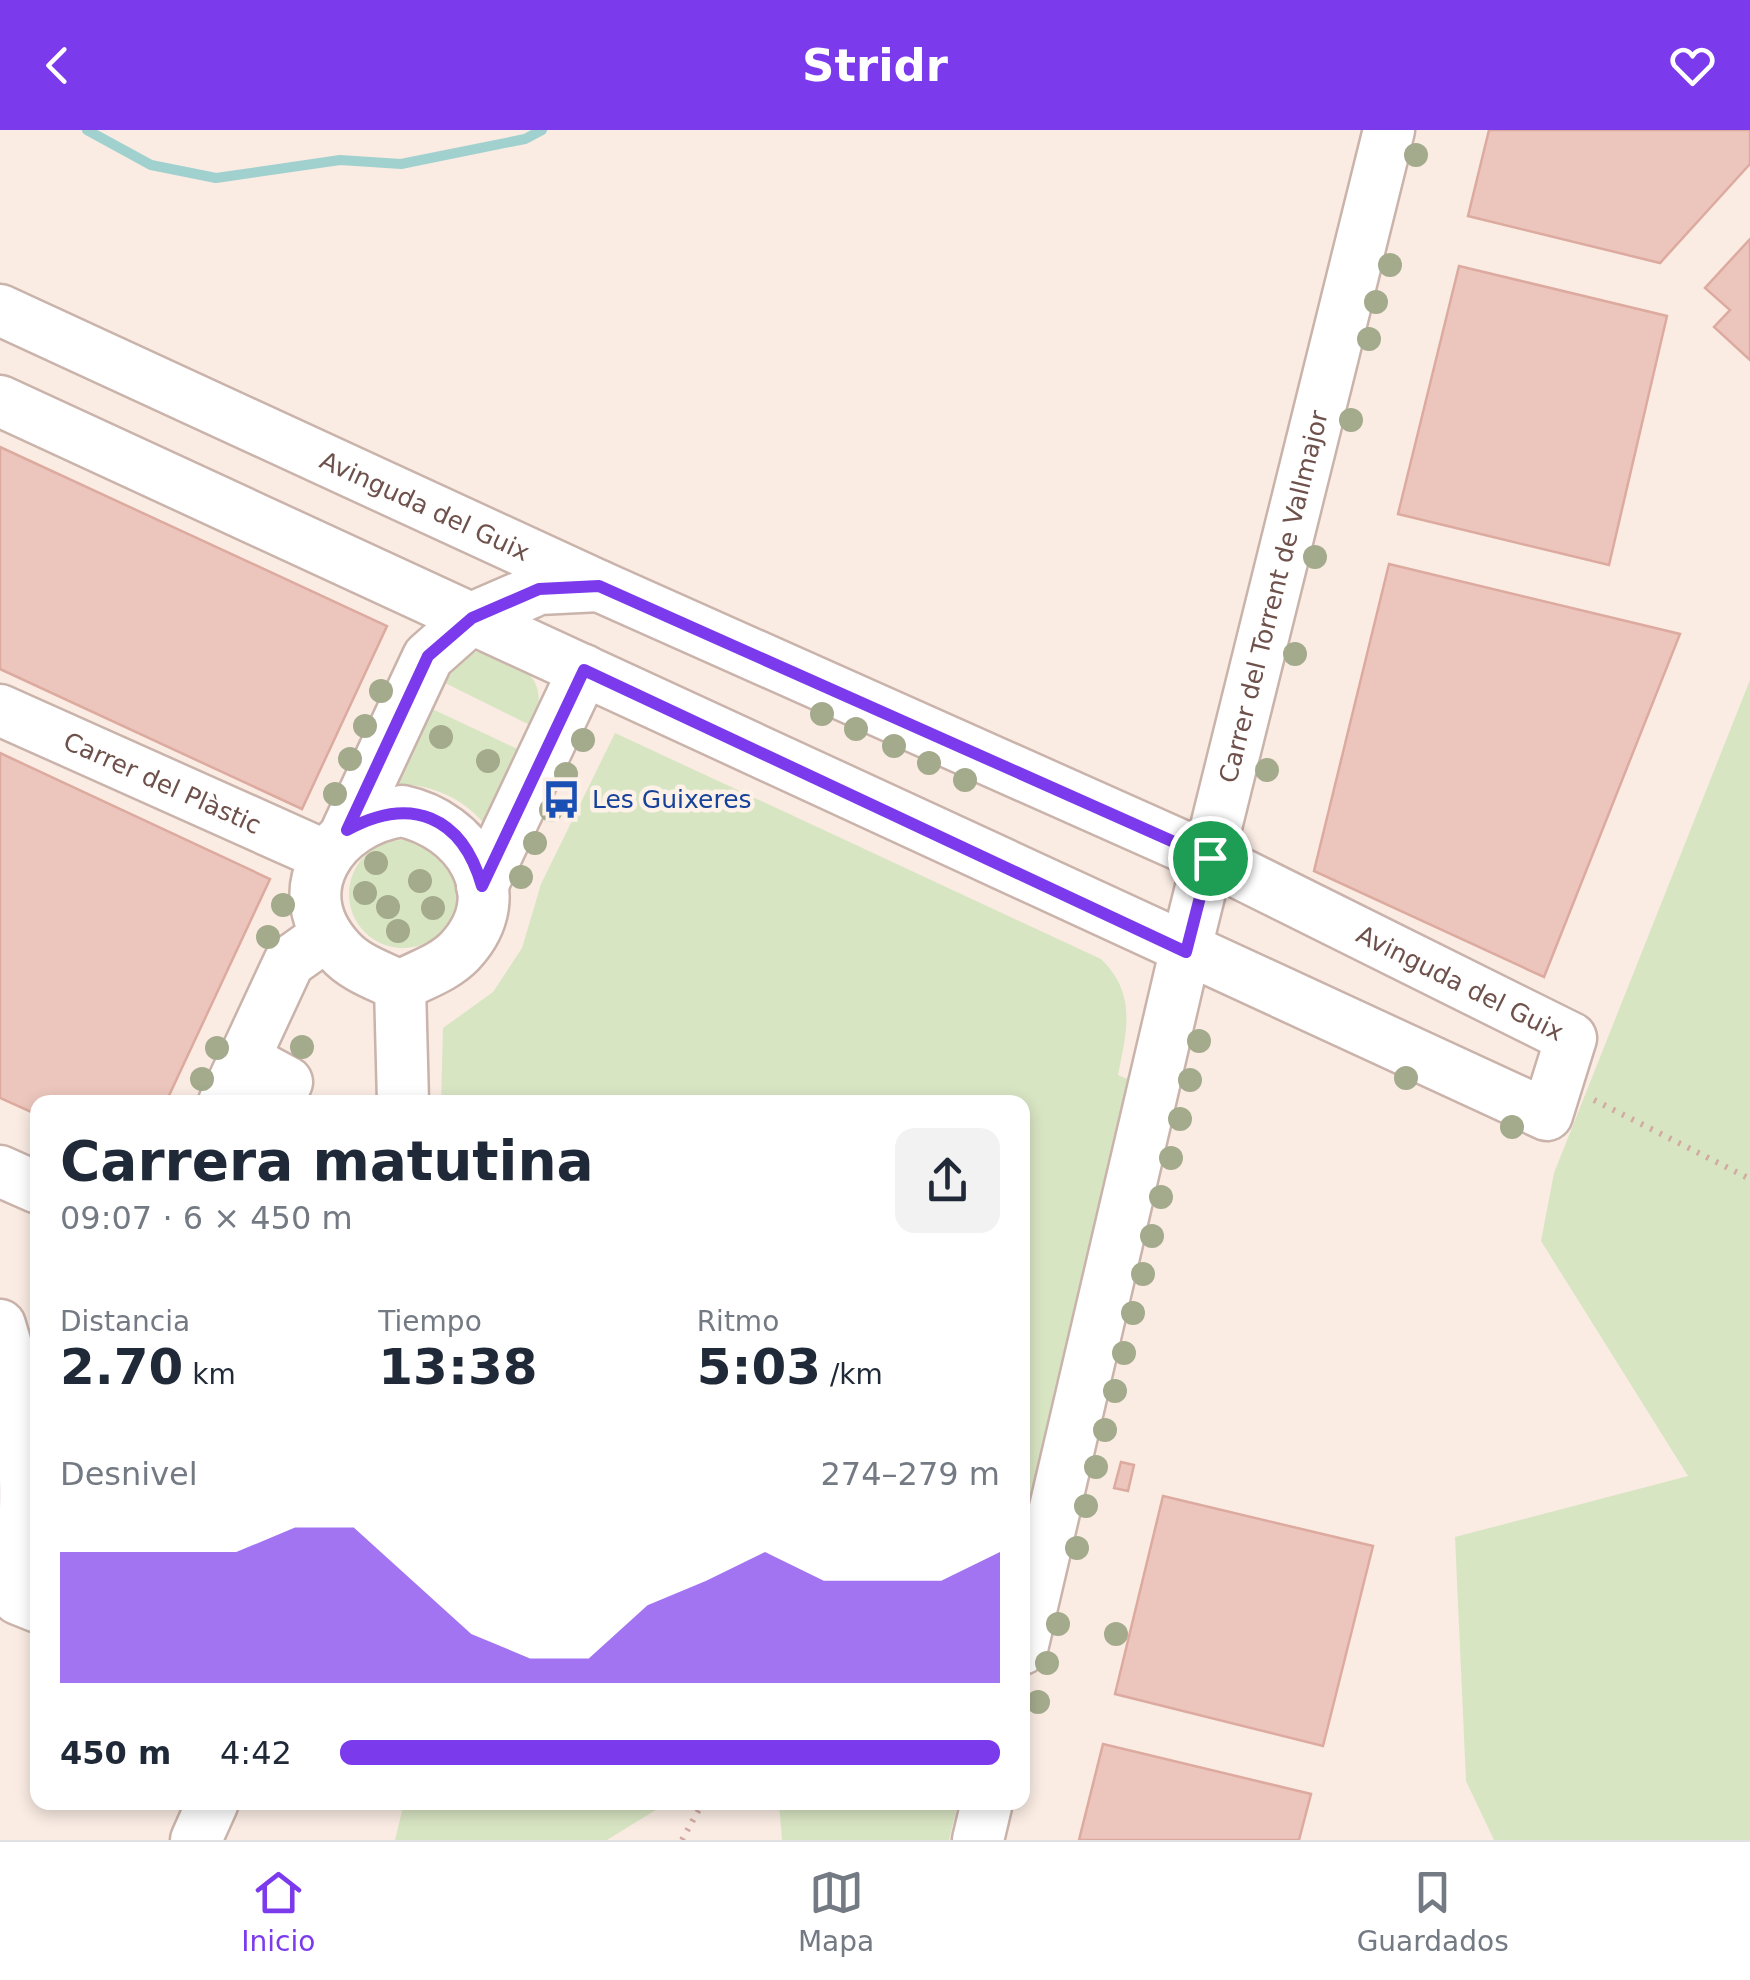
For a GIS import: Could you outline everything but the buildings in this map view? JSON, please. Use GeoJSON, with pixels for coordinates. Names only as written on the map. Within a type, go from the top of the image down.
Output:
{"type":"FeatureCollection","features":[{"type":"Feature","properties":{"kind":"street","name":"Carrer del Torrent de Vallmajor"},"geometry":{"type":"LineString","coordinates":[[1030,1615],[1186,952],[1389,130]]}},
{"type":"Feature","properties":{"kind":"street","name":"Avinguda del Guix"},"geometry":{"type":"LineString","coordinates":[[0,310],[599,586],[1210,858],[1571,1038],[1547,1115],[1186,952],[0,401]]}},
{"type":"Feature","properties":{"kind":"street"},"geometry":{"type":"LineString","coordinates":[[400,986],[356,965],[327,934],[318,908],[318,881],[428,656],[472,618],[539,589],[599,586]]}},
{"type":"Feature","properties":{"kind":"street"},"geometry":{"type":"LineString","coordinates":[[400,986],[460,951],[474,932],[482,886],[584,670]]}},
{"type":"Feature","properties":{"kind":"street","name":"Carrer del Plàstic"},"geometry":{"type":"LineString","coordinates":[[0,710],[337,843]]}},
{"type":"Feature","properties":{"kind":"street"},"geometry":{"type":"LineString","coordinates":[[337,843],[388,813],[431,818],[456,834],[474,858],[482,886]]}},
{"type":"Feature","properties":{"kind":"street"},"geometry":{"type":"LineString","coordinates":[[227,1095],[289,962],[327,934]]}},
{"type":"Feature","properties":{"kind":"street"},"geometry":{"type":"LineString","coordinates":[[400,986],[403,1095]]}},
{"type":"Feature","properties":{"kind":"street"},"geometry":{"type":"LineString","coordinates":[[248,1095],[261,1068],[287,1082],[280,1095]]}},
{"type":"Feature","properties":{"kind":"street"},"geometry":{"type":"LineString","coordinates":[[0,1145],[30,1158]]}},
{"type":"Feature","properties":{"kind":"street"},"geometry":{"type":"LineString","coordinates":[[0,1171],[30,1184]]}},
{"type":"Feature","properties":{"kind":"street"},"geometry":{"type":"LineString","coordinates":[[0,1325],[10,1355],[26,1454],[26,1539],[18,1599],[30,1603]]}},
{"type":"Feature","properties":{"kind":"street"},"geometry":{"type":"LineString","coordinates":[[0,1420],[8,1458],[0,1558]]}},
{"type":"Feature","properties":{"kind":"street"},"geometry":{"type":"LineString","coordinates":[[196,1840],[209,1810]]}},
{"type":"Feature","properties":{"kind":"street"},"geometry":{"type":"LineString","coordinates":[[978,1840],[985,1810]]}},
{"type":"Feature","properties":{"kind":"path"},"geometry":{"type":"LineString","coordinates":[[1557,1081],[1750,1179]]}},
{"type":"Feature","properties":{"kind":"path"},"geometry":{"type":"LineString","coordinates":[[682,1840],[698,1810]]}},
{"type":"Feature","properties":{"kind":"green space"},"geometry":{"type":"Polygon","coordinates":[[[483,651],[511,662],[530,676],[539,696],[534,727],[439,680],[470,653],[483,651]]]}},
{"type":"Feature","properties":{"kind":"green space"},"geometry":{"type":"Polygon","coordinates":[[[1750,680],[1750,1840],[1494,1840],[1466,1781],[1455,1537],[1688,1476],[1541,1241],[1554,1173],[1750,680]]]}},
{"type":"Feature","properties":{"kind":"green space"},"geometry":{"type":"Polygon","coordinates":[[[428,707],[524,752],[488,828],[446,794],[393,784],[428,707]]]}},
{"type":"Feature","properties":{"kind":"green space"},"geometry":{"type":"Polygon","coordinates":[[[615,733],[1101,959],[1112,972],[1125,999],[1126,1013],[1118,1075],[1135,1082],[1030,1512],[1030,1095],[441,1095],[443,1028],[493,992],[522,948],[541,884],[615,733]]]}},
{"type":"Feature","properties":{"kind":"green space"},"geometry":{"type":"Polygon","coordinates":[[[403,840],[424,844],[441,856],[453,873],[457,894],[453,915],[441,932],[424,944],[403,948],[382,944],[365,932],[353,915],[349,894],[353,873],[365,856],[382,844],[403,840]]]}},
{"type":"Feature","properties":{"kind":"green space"},"geometry":{"type":"Polygon","coordinates":[[[402,1810],[656,1810],[607,1840],[395,1840],[402,1810]]]}},
{"type":"Feature","properties":{"kind":"green space"},"geometry":{"type":"Polygon","coordinates":[[[780,1810],[956,1810],[949,1840],[782,1840],[780,1810]]]}},
{"type":"Feature","properties":{"kind":"waterway"},"geometry":{"type":"LineString","coordinates":[[87,130],[151,165],[216,178],[340,160],[401,164],[525,139],[542,130]]}},
{"type":"Feature","properties":{"kind":"place","name":"Les Guixeres"},"geometry":{"type":"Point","coordinates":[562,799]}},
{"type":"Feature","properties":{"kind":"route"},"geometry":{"type":"LineString","coordinates":[[599,586],[1210,858],[1186,952],[584,670],[482,886],[474,858],[456,834],[431,818],[402,811],[373,816],[347,830],[428,656],[472,618],[539,589],[599,586]]}}]}
